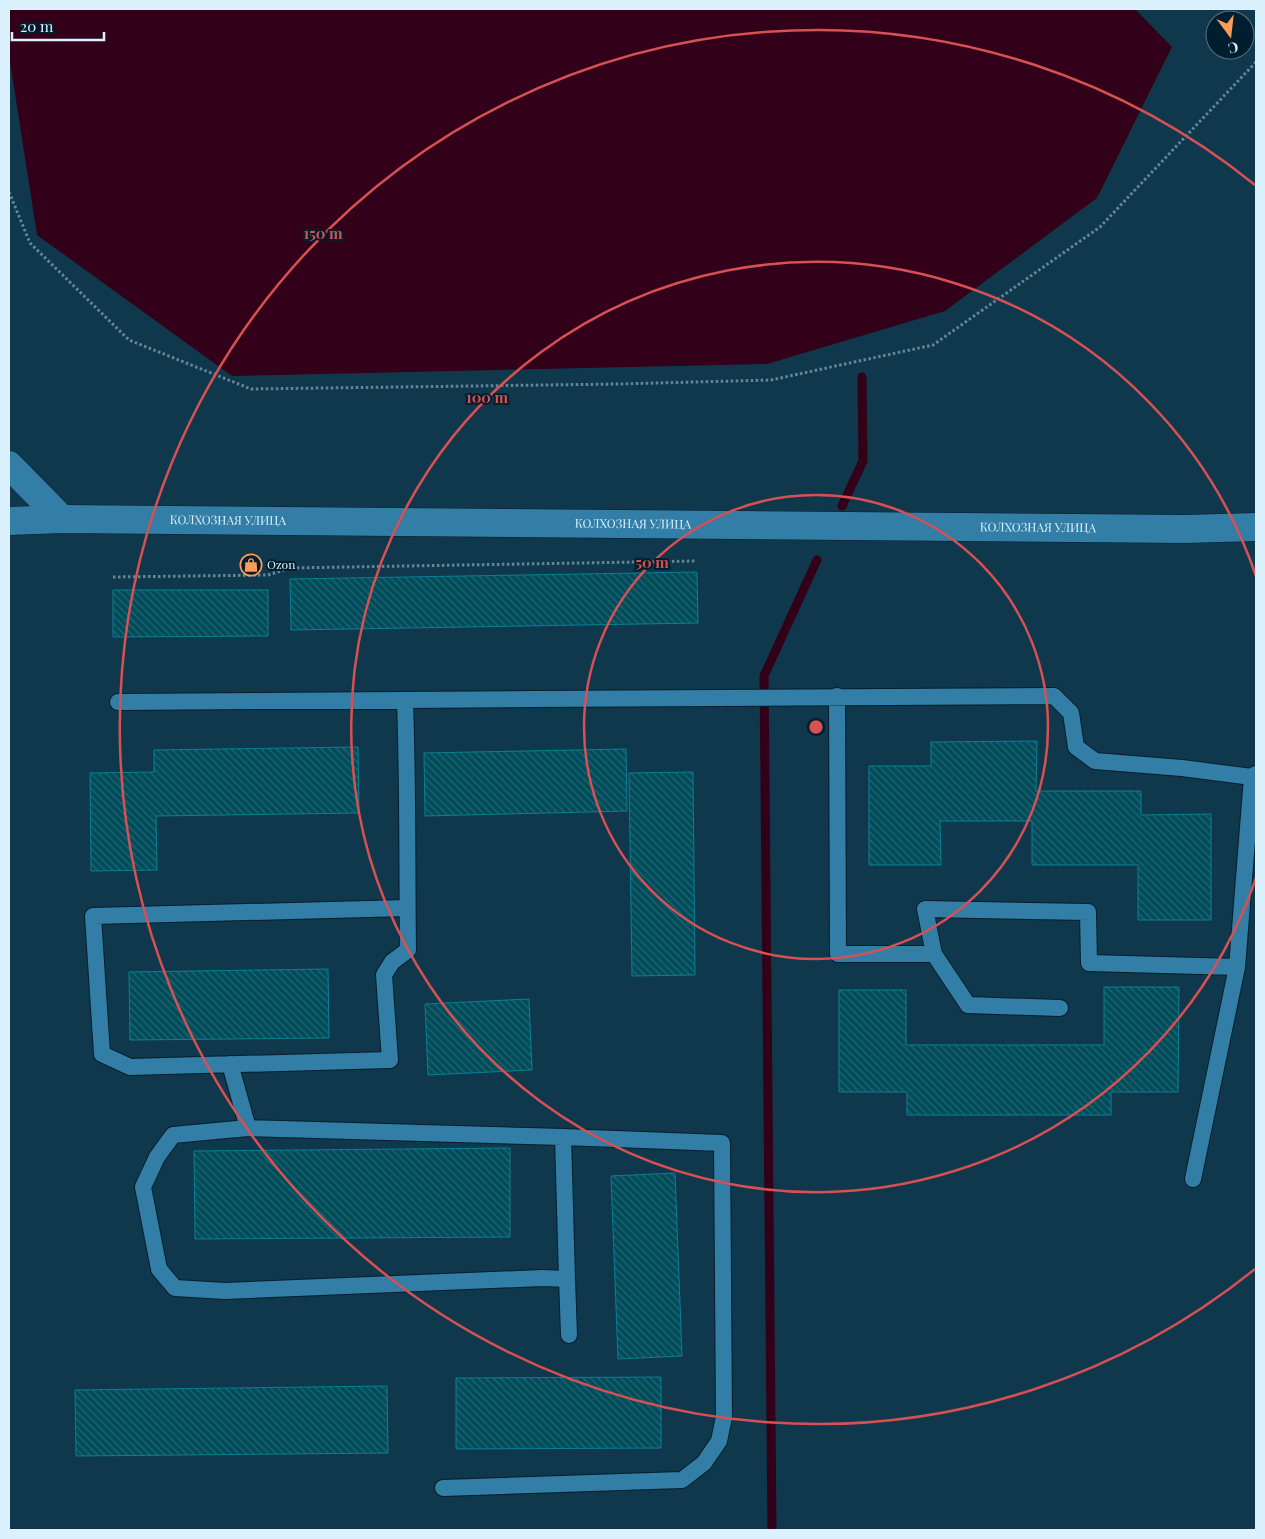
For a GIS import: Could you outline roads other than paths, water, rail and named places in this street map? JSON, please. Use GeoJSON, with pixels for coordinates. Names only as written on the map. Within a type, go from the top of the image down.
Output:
{"type":"FeatureCollection","features":[{"type":"Feature","properties":{"kind":"street"},"geometry":{"type":"LineString","coordinates":[[9,465],[62,519]]}},
{"type":"Feature","properties":{"kind":"street","name":"КОЛХОЗНАЯ УЛИЦА"},"geometry":{"type":"LineString","coordinates":[[9,521],[62,519],[1175,529],[1256,527]]}},
{"type":"Feature","properties":{"kind":"lane"},"geometry":{"type":"LineString","coordinates":[[838,696],[838,954],[934,954]]}},
{"type":"Feature","properties":{"kind":"lane"},"geometry":{"type":"LineString","coordinates":[[118,702],[405,702],[838,696],[1054,696],[1070,713],[1076,746],[1095,761],[1254,775],[1237,967],[1193,1179]]}},
{"type":"Feature","properties":{"kind":"lane"},"geometry":{"type":"LineString","coordinates":[[405,702],[408,908],[408,950],[392,962],[384,975],[390,1060],[130,1067],[102,1054],[93,916],[408,908]]}},
{"type":"Feature","properties":{"kind":"lane"},"geometry":{"type":"LineString","coordinates":[[1060,1008],[968,1005],[934,954],[925,908],[1088,912],[1089,963],[1237,967]]}},
{"type":"Feature","properties":{"kind":"lane"},"geometry":{"type":"LineString","coordinates":[[230,1064],[248,1128]]}},
{"type":"Feature","properties":{"kind":"lane"},"geometry":{"type":"LineString","coordinates":[[443,1488],[682,1480],[704,1464],[720,1441],[724,1417],[722,1143],[248,1128],[173,1135],[157,1156],[143,1187],[159,1269],[174,1288],[225,1291],[542,1278],[567,1279]]}},
{"type":"Feature","properties":{"kind":"lane"},"geometry":{"type":"LineString","coordinates":[[563,1137],[569,1335]]}},
{"type":"Feature","properties":{"kind":"waterway"},"geometry":{"type":"LineString","coordinates":[[842,506],[863,461],[862,377]]}},
{"type":"Feature","properties":{"kind":"waterway"},"geometry":{"type":"LineString","coordinates":[[772,1530],[764,676],[817,560]]}},
{"type":"Feature","properties":{"kind":"place","name":"Ozon"},"geometry":{"type":"Point","coordinates":[251,565]}}]}
